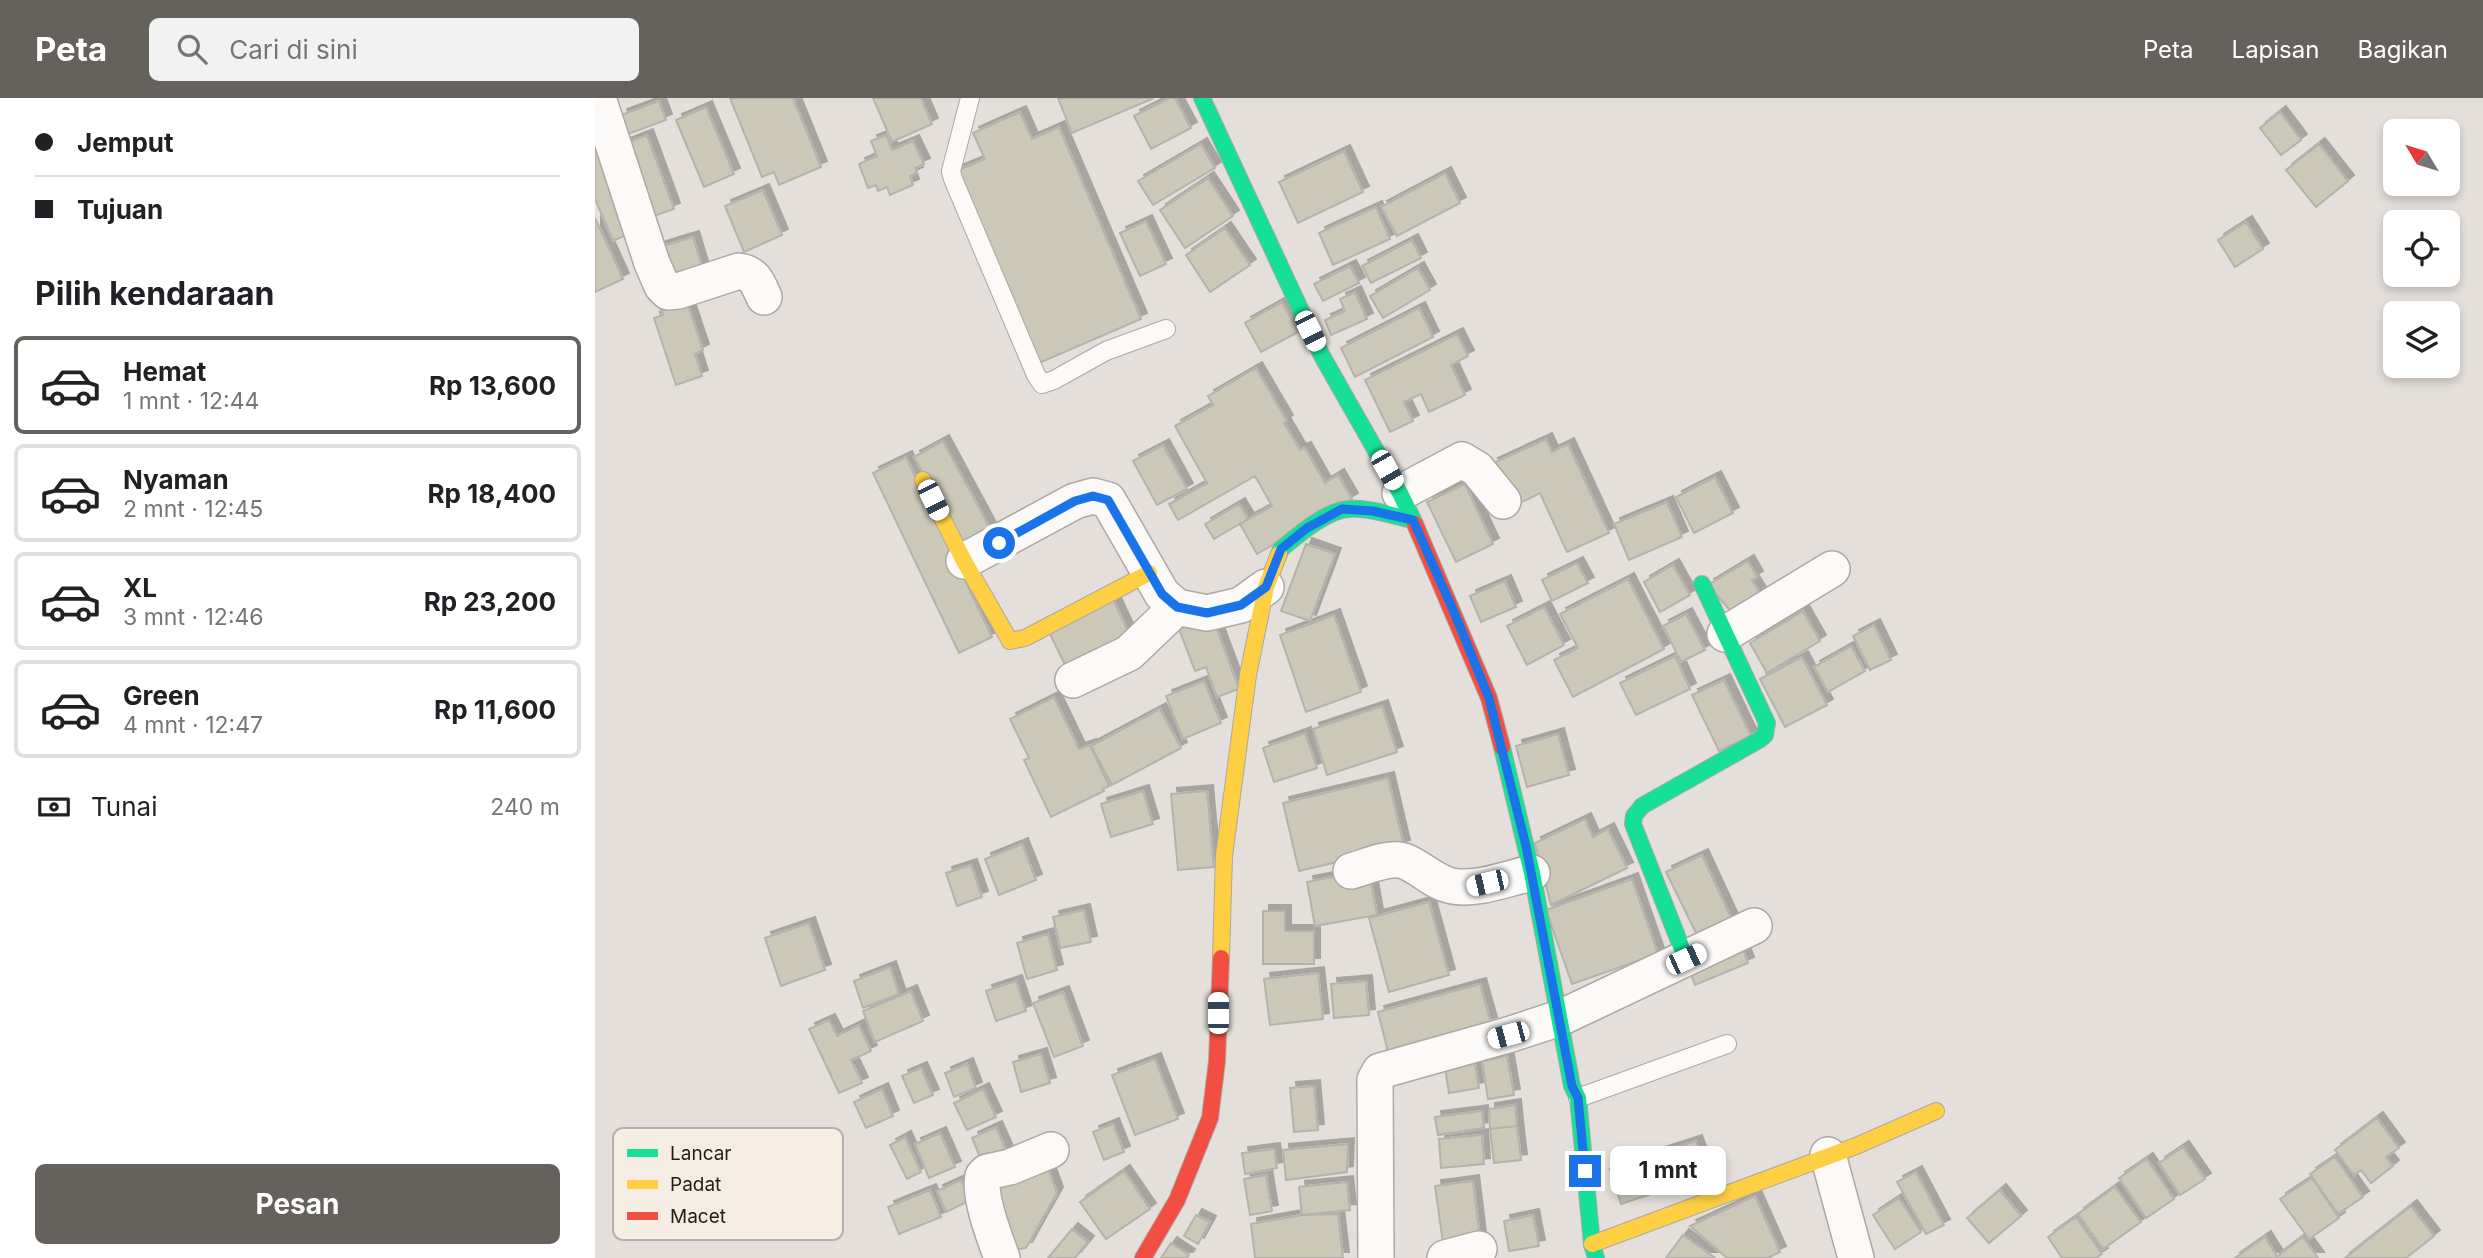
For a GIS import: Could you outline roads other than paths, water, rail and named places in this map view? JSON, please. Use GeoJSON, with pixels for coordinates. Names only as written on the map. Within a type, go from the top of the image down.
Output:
{"type":"FeatureCollection","features":[{"type":"Feature","properties":{"kind":"street"},"geometry":{"type":"LineString","coordinates":[[598,98],[662,286],[668,292],[678,291],[739,271],[747,272],[755,279],[764,297]]}},
{"type":"Feature","properties":{"kind":"street"},"geometry":{"type":"LineString","coordinates":[[1202,98],[1322,356],[1407,506],[1489,698],[1514,792],[1572,1086],[1578,1098],[1594,1251],[1856,1146],[1935,1111]]}},
{"type":"Feature","properties":{"kind":"street"},"geometry":{"type":"LineString","coordinates":[[1143,1258],[1177,1200],[1210,1118],[1217,1061],[1224,856],[1248,675],[1266,587],[1281,549],[1307,528],[1342,509],[1373,511],[1407,506],[1462,460],[1477,469],[1503,501]]}},
{"type":"Feature","properties":{"kind":"street"},"geometry":{"type":"LineString","coordinates":[[923,480],[1008,640],[1013,642],[1025,638],[1149,573]]}},
{"type":"Feature","properties":{"kind":"street"},"geometry":{"type":"LineString","coordinates":[[964,561],[1075,501],[1093,496],[1108,500],[1162,594],[1177,607],[1207,613],[1241,605],[1266,587]]}},
{"type":"Feature","properties":{"kind":"street"},"geometry":{"type":"LineString","coordinates":[[1725,634],[1832,569]]}},
{"type":"Feature","properties":{"kind":"street"},"geometry":{"type":"LineString","coordinates":[[1686,959],[1633,824],[1634,816],[1642,806],[1759,740],[1765,735],[1767,723],[1702,584]]}},
{"type":"Feature","properties":{"kind":"street"},"geometry":{"type":"LineString","coordinates":[[1073,680],[1129,653],[1177,607]]}},
{"type":"Feature","properties":{"kind":"street"},"geometry":{"type":"LineString","coordinates":[[1351,871],[1394,860],[1403,861],[1436,881],[1453,887],[1471,887],[1532,873]]}},
{"type":"Feature","properties":{"kind":"street"},"geometry":{"type":"LineString","coordinates":[[1376,1258],[1377,1074],[1384,1069],[1560,1018],[1754,926]]}},
{"type":"Feature","properties":{"kind":"street"},"geometry":{"type":"LineString","coordinates":[[1002,1258],[991,1230],[983,1194],[983,1176],[987,1172],[1010,1167],[1051,1150]]}},
{"type":"Feature","properties":{"kind":"street"},"geometry":{"type":"LineString","coordinates":[[1828,1155],[1856,1258]]}},
{"type":"Feature","properties":{"kind":"street"},"geometry":{"type":"LineString","coordinates":[[1445,1258],[1479,1249]]}},
{"type":"Feature","properties":{"kind":"lane"},"geometry":{"type":"LineString","coordinates":[[970,98],[951,171],[953,179],[1042,384],[1107,351],[1166,329]]}},
{"type":"Feature","properties":{"kind":"lane"},"geometry":{"type":"LineString","coordinates":[[1578,1098],[1727,1044]]}}]}
